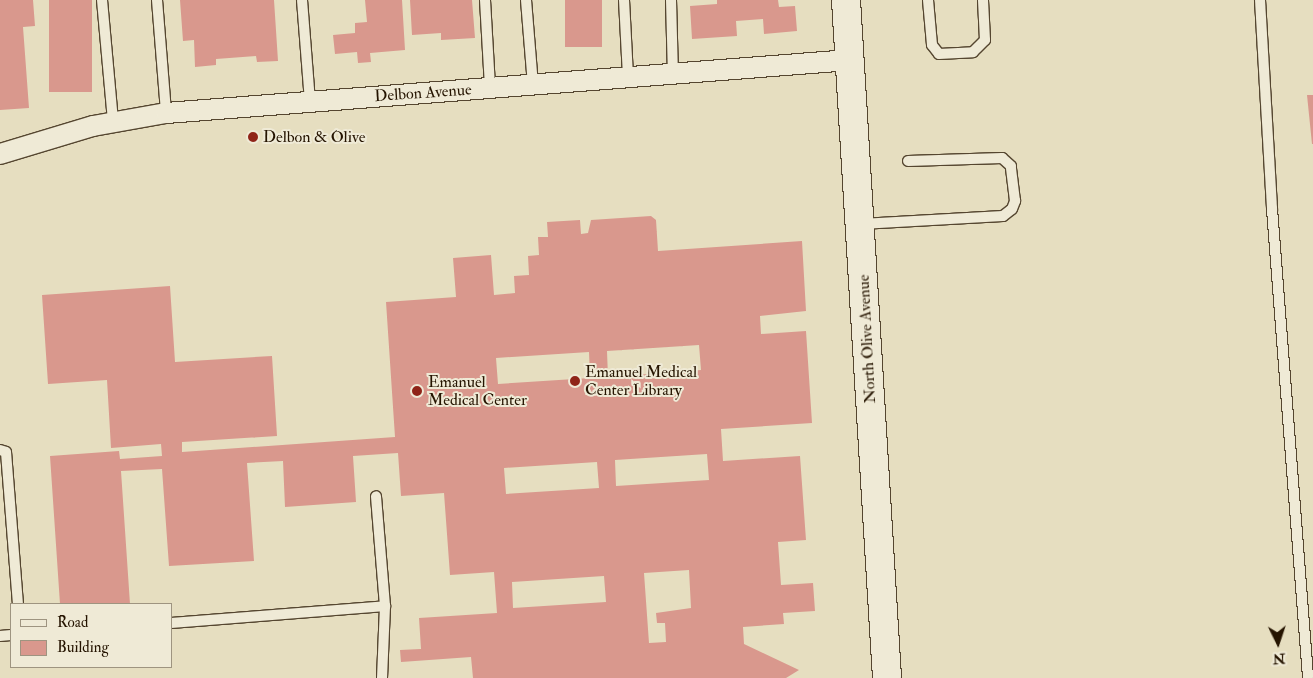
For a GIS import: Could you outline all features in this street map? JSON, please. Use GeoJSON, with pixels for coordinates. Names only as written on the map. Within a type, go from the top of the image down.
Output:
{"type":"FeatureCollection","features":[{"type":"Feature","properties":{"kind":"street","name":"North Olive Avenue"},"geometry":{"type":"LineString","coordinates":[[846,0],[887,678]]}},
{"type":"Feature","properties":{"kind":"street","name":"Delbon Avenue"},"geometry":{"type":"LineString","coordinates":[[0,154],[113,122],[166,113],[850,60]]}},
{"type":"Feature","properties":{"kind":"lane"},"geometry":{"type":"LineString","coordinates":[[102,0],[113,122]]}},
{"type":"Feature","properties":{"kind":"lane"},"geometry":{"type":"LineString","coordinates":[[157,0],[166,113]]}},
{"type":"Feature","properties":{"kind":"lane"},"geometry":{"type":"LineString","coordinates":[[302,0],[310,102]]}},
{"type":"Feature","properties":{"kind":"lane"},"geometry":{"type":"LineString","coordinates":[[485,0],[490,88]]}},
{"type":"Feature","properties":{"kind":"lane"},"geometry":{"type":"LineString","coordinates":[[526,0],[532,85]]}},
{"type":"Feature","properties":{"kind":"lane"},"geometry":{"type":"LineString","coordinates":[[624,0],[628,77]]}},
{"type":"Feature","properties":{"kind":"lane"},"geometry":{"type":"LineString","coordinates":[[671,0],[673,74]]}},
{"type":"Feature","properties":{"kind":"lane"},"geometry":{"type":"LineString","coordinates":[[928,0],[932,46],[939,54],[973,52],[985,40],[983,0]]}},
{"type":"Feature","properties":{"kind":"lane"},"geometry":{"type":"LineString","coordinates":[[1260,0],[1272,209],[1308,678]]}},
{"type":"Feature","properties":{"kind":"lane"},"geometry":{"type":"LineString","coordinates":[[860,224],[1003,216],[1012,209],[1015,200],[1011,166],[1002,158],[908,161]]}},
{"type":"Feature","properties":{"kind":"lane"},"geometry":{"type":"LineString","coordinates":[[0,450],[6,452],[18,603]]}},
{"type":"Feature","properties":{"kind":"lane"},"geometry":{"type":"LineString","coordinates":[[376,496],[385,606],[382,678]]}},
{"type":"Feature","properties":{"kind":"lane"},"geometry":{"type":"LineString","coordinates":[[172,623],[385,606]]}},
{"type":"Feature","properties":{"kind":"building"},"geometry":{"type":"Polygon","coordinates":[[[0,0],[33,0],[35,26],[23,27],[29,108],[0,110],[0,0]]]}},
{"type":"Feature","properties":{"kind":"building"},"geometry":{"type":"Polygon","coordinates":[[[49,0],[92,0],[92,92],[49,92],[49,0]]]}},
{"type":"Feature","properties":{"kind":"building"},"geometry":{"type":"Polygon","coordinates":[[[180,0],[274,0],[278,61],[257,62],[256,56],[216,59],[216,65],[195,67],[194,40],[183,41],[180,0]]]}},
{"type":"Feature","properties":{"kind":"building"},"geometry":{"type":"Polygon","coordinates":[[[365,0],[402,0],[405,50],[370,53],[371,62],[358,63],[357,52],[335,54],[333,35],[355,33],[355,23],[367,22],[365,0]]]}},
{"type":"Feature","properties":{"kind":"building"},"geometry":{"type":"Polygon","coordinates":[[[410,0],[472,0],[475,38],[441,40],[441,33],[412,35],[410,0]]]}},
{"type":"Feature","properties":{"kind":"building"},"geometry":{"type":"Polygon","coordinates":[[[565,0],[602,0],[602,47],[565,47],[565,0]]]}},
{"type":"Feature","properties":{"kind":"building"},"geometry":{"type":"Polygon","coordinates":[[[717,0],[778,0],[779,7],[795,6],[797,31],[764,34],[763,19],[736,21],[737,36],[692,39],[690,6],[717,4],[717,0]]]}},
{"type":"Feature","properties":{"kind":"building"},"geometry":{"type":"Polygon","coordinates":[[[1307,95],[1313,95],[1313,144],[1312,144],[1307,95]]]}},
{"type":"Feature","properties":{"kind":"building"},"geometry":{"type":"Polygon","coordinates":[[[651,216],[656,220],[658,251],[802,241],[806,311],[760,316],[761,334],[806,331],[812,423],[721,429],[723,461],[800,456],[806,540],[778,542],[781,585],[813,583],[815,611],[783,613],[784,624],[743,627],[744,644],[799,670],[786,678],[473,678],[471,657],[401,662],[400,650],[421,649],[419,618],[497,613],[494,572],[450,575],[444,493],[401,496],[398,453],[353,456],[356,502],[285,507],[283,461],[247,463],[254,561],[169,566],[162,469],[121,471],[130,603],[60,603],[50,456],[119,451],[120,459],[162,456],[161,444],[111,448],[107,380],[48,384],[42,295],[170,286],[175,362],[272,356],[277,436],[182,442],[182,452],[395,437],[386,302],[456,297],[453,258],[491,255],[494,295],[515,293],[514,276],[529,275],[528,256],[539,255],[538,237],[548,237],[547,222],[580,220],[581,234],[588,233],[591,220],[651,216]],[[699,345],[607,351],[608,377],[701,370],[699,345]],[[589,352],[496,358],[498,384],[590,378],[589,352]],[[707,454],[615,460],[616,486],[709,480],[707,454]],[[597,462],[504,468],[506,494],[599,488],[597,462]],[[689,570],[644,573],[649,643],[666,642],[665,623],[657,623],[656,613],[691,608],[689,570]],[[604,576],[512,582],[513,608],[606,602],[604,576]]]}},
{"type":"Feature","properties":{"kind":"place","name":"Delbon & Olive"},"geometry":{"type":"Point","coordinates":[253,137]}},
{"type":"Feature","properties":{"kind":"place","name":"Emanuel Medical Center Library"},"geometry":{"type":"Point","coordinates":[575,381]}},
{"type":"Feature","properties":{"kind":"place","name":"Emanuel Medical Center"},"geometry":{"type":"Point","coordinates":[417,391]}}]}
